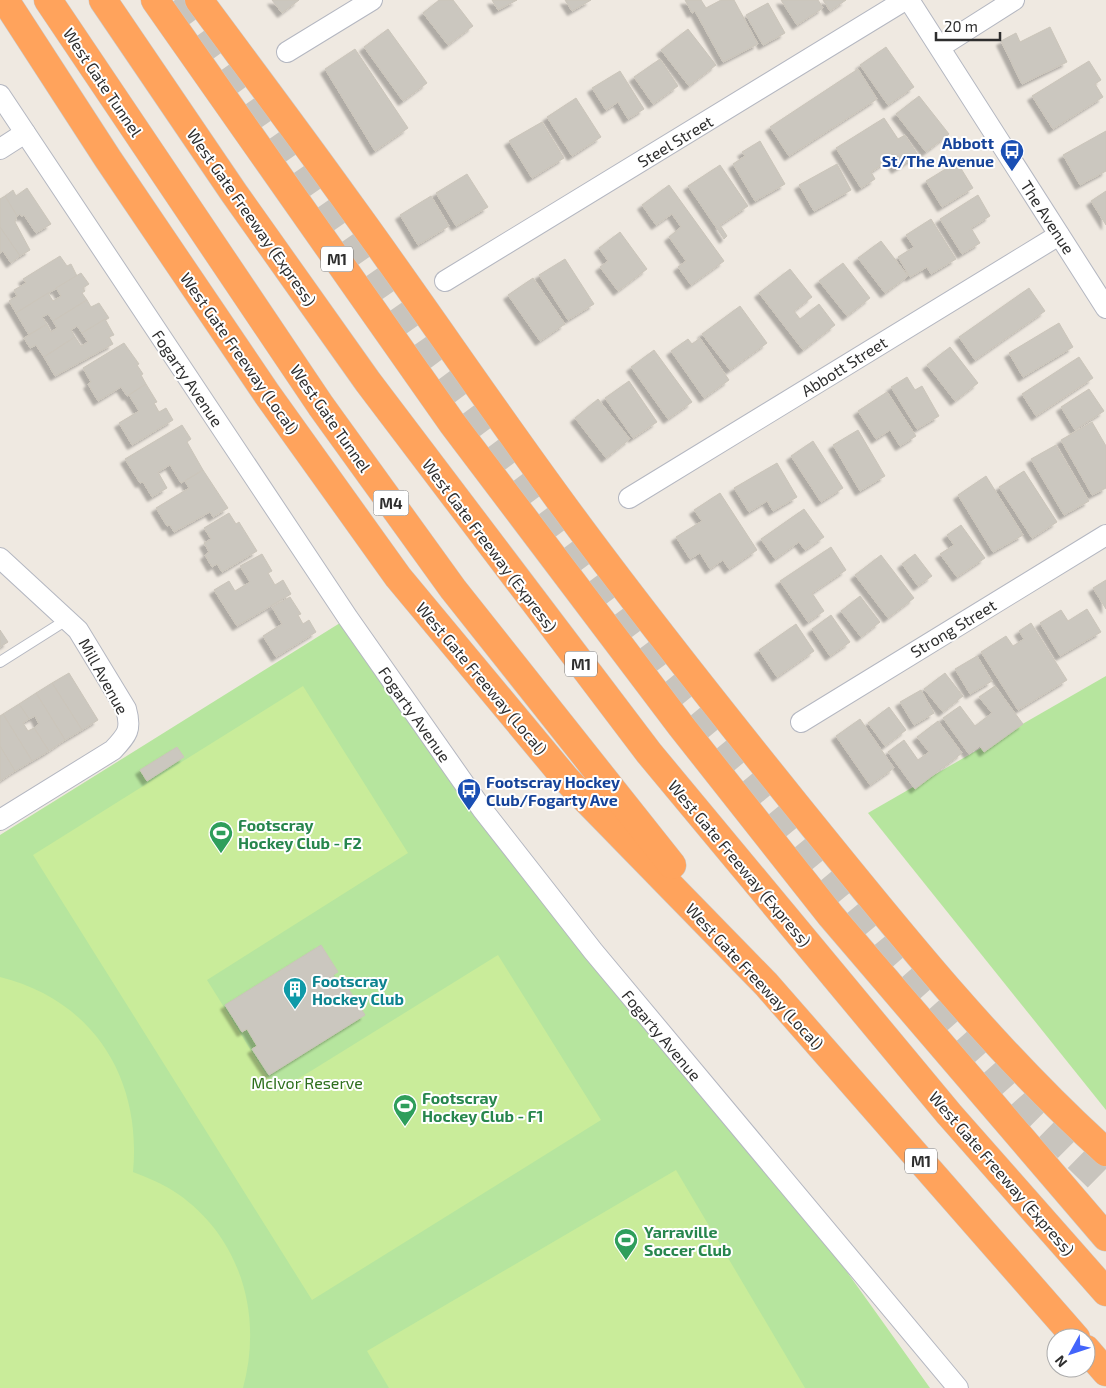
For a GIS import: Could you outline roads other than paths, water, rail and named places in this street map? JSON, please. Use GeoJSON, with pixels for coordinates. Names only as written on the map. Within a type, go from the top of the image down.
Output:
{"type":"FeatureCollection","features":[{"type":"Feature","properties":{"kind":"highway","name":"West Gate Freeway (Local)"},"geometry":{"type":"LineString","coordinates":[[6,0],[108,159],[267,394],[398,577],[566,779],[766,984],[1067,1328]]}},
{"type":"Feature","properties":{"kind":"highway","name":"West Gate Tunnel"},"geometry":{"type":"LineString","coordinates":[[48,0],[321,406],[453,589],[766,984]]}},
{"type":"Feature","properties":{"kind":"highway","name":"West Gate Freeway (Express)"},"geometry":{"type":"LineString","coordinates":[[103,0],[234,193],[368,382],[649,753],[949,1114],[1106,1292]]}},
{"type":"Feature","properties":{"kind":"highway","name":"M1"},"geometry":{"type":"LineString","coordinates":[[155,0],[452,423],[681,726],[831,916],[1106,1237]]}},
{"type":"Feature","properties":{"kind":"highway","name":"M1"},"geometry":{"type":"LineString","coordinates":[[199,0],[352,207]]}},
{"type":"Feature","properties":{"kind":"highway","name":"M1"},"geometry":{"type":"LineString","coordinates":[[211,0],[352,207],[566,509],[709,697],[878,906],[943,982],[999,1045],[1079,1128],[1106,1152]]}},
{"type":"Feature","properties":{"kind":"street"},"geometry":{"type":"LineString","coordinates":[[287,52],[372,0]]}},
{"type":"Feature","properties":{"kind":"street","name":"The Avenue"},"geometry":{"type":"LineString","coordinates":[[907,0],[940,47],[1106,308]]}},
{"type":"Feature","properties":{"kind":"street","name":"Steel Street"},"geometry":{"type":"LineString","coordinates":[[445,281],[907,0]]}},
{"type":"Feature","properties":{"kind":"street"},"geometry":{"type":"LineString","coordinates":[[940,47],[1014,0]]}},
{"type":"Feature","properties":{"kind":"street","name":"Fogarty Avenue"},"geometry":{"type":"LineString","coordinates":[[0,95],[348,618],[482,809],[599,958],[958,1388]]}},
{"type":"Feature","properties":{"kind":"street"},"geometry":{"type":"LineString","coordinates":[[0,149],[25,133]]}},
{"type":"Feature","properties":{"kind":"street","name":"Abbott Street"},"geometry":{"type":"LineString","coordinates":[[629,498],[1059,234]]}},
{"type":"Feature","properties":{"kind":"street","name":"Strong Street"},"geometry":{"type":"LineString","coordinates":[[801,722],[1106,535]]}},
{"type":"Feature","properties":{"kind":"street","name":"Mill Avenue"},"geometry":{"type":"LineString","coordinates":[[0,558],[78,630],[126,709],[130,722],[127,736],[113,750],[0,820]]}},
{"type":"Feature","properties":{"kind":"lane"},"geometry":{"type":"LineString","coordinates":[[0,662],[68,619]]}},
{"type":"Feature","properties":{"kind":"tunnel"},"geometry":{"type":"LineString","coordinates":[[175,0],[253,108],[428,360],[665,680],[891,954],[1030,1111],[1106,1186]]}},
{"type":"Feature","properties":{"kind":"place","name":"Abbott St/The Avenue"},"geometry":{"type":"Point","coordinates":[1012,172]}},
{"type":"Feature","properties":{"kind":"place","name":"Footscray Hockey Club/Fogarty Ave"},"geometry":{"type":"Point","coordinates":[469,811]}},
{"type":"Feature","properties":{"kind":"place","name":"Footscray Hockey Club - F2"},"geometry":{"type":"Point","coordinates":[221,854]}},
{"type":"Feature","properties":{"kind":"place","name":"Footscray Hockey Club"},"geometry":{"type":"Point","coordinates":[295,1010]}},
{"type":"Feature","properties":{"kind":"place","name":"Footscray Hockey Club - F1"},"geometry":{"type":"Point","coordinates":[405,1127]}},
{"type":"Feature","properties":{"kind":"place","name":"Yarraville Soccer Club"},"geometry":{"type":"Point","coordinates":[626,1261]}},
{"type":"Feature","properties":{"kind":"park label","name":"McIvor Reserve"},"geometry":{"type":"Point","coordinates":[307,1082]}}]}
